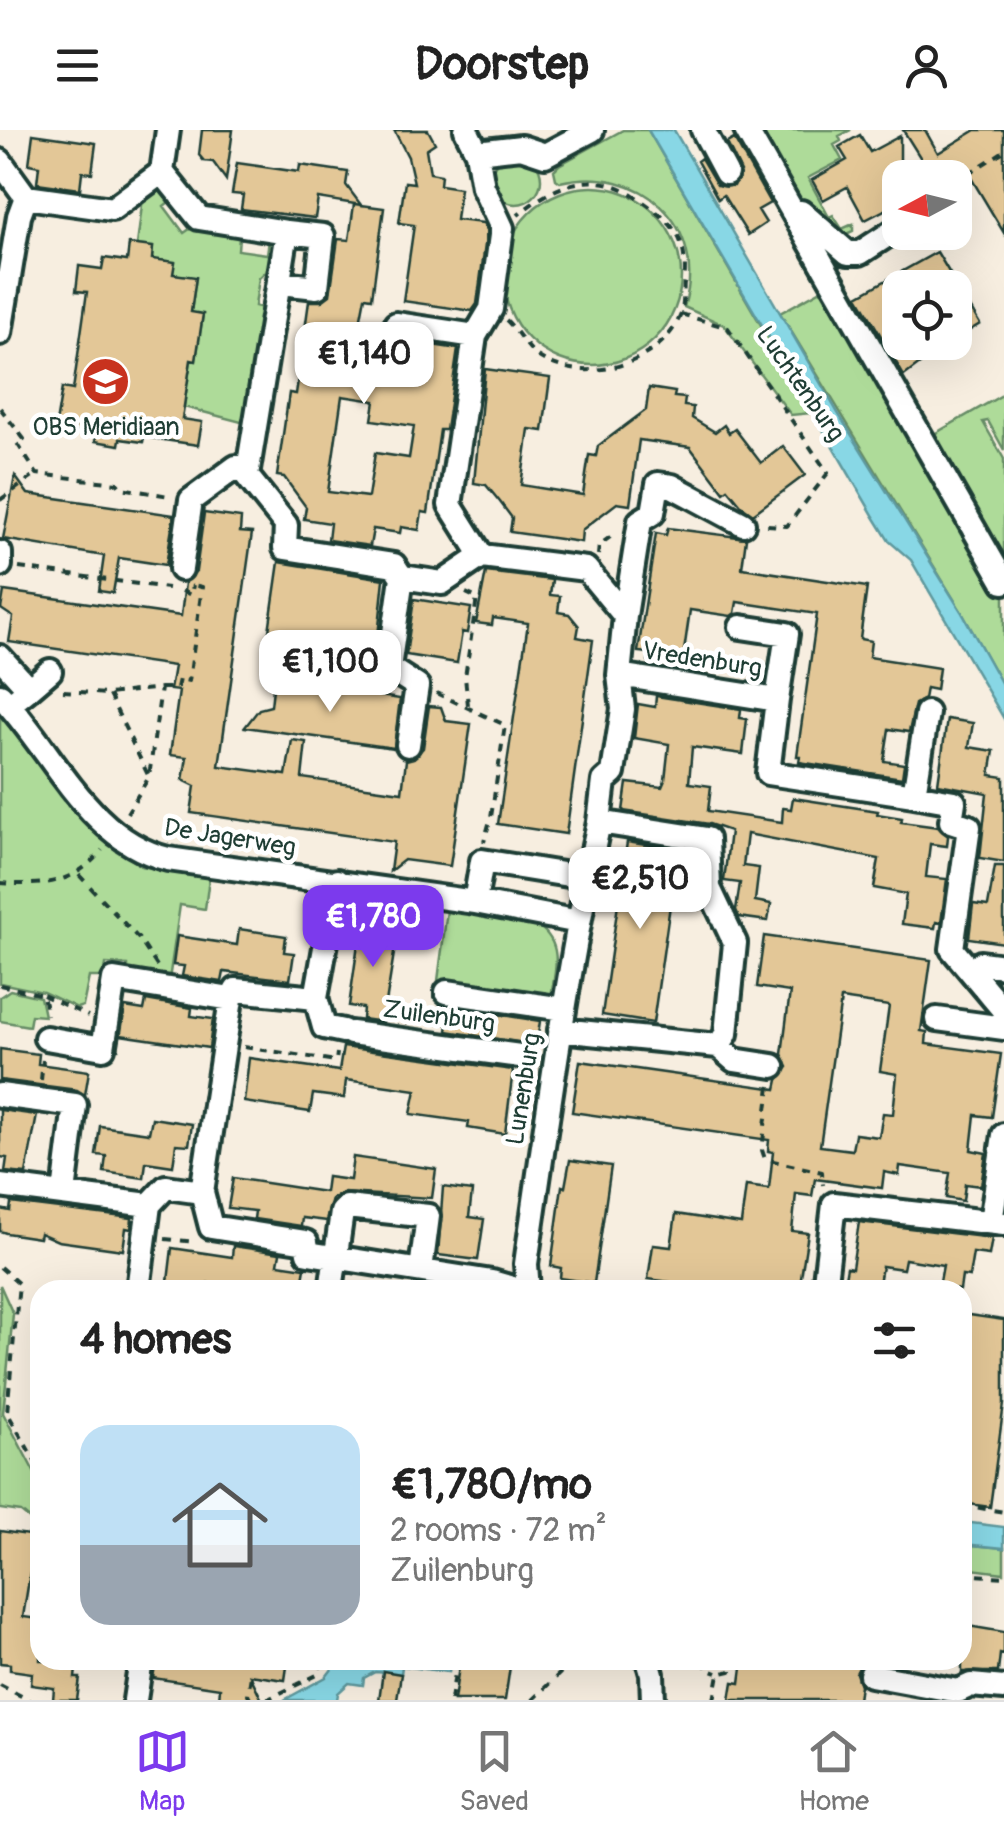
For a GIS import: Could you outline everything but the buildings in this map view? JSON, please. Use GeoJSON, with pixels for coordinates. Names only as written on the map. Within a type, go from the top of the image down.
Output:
{"type":"FeatureCollection","features":[{"type":"Feature","properties":{"kind":"street"},"geometry":{"type":"LineString","coordinates":[[0,160],[26,197],[112,210],[162,172],[168,130]]}},
{"type":"Feature","properties":{"kind":"street"},"geometry":{"type":"LineString","coordinates":[[466,130],[477,152],[482,187],[502,228],[491,308],[475,336],[450,505],[482,556]]}},
{"type":"Feature","properties":{"kind":"street"},"geometry":{"type":"LineString","coordinates":[[477,152],[521,147],[545,155],[592,130]]}},
{"type":"Feature","properties":{"kind":"street"},"geometry":{"type":"LineString","coordinates":[[703,130],[726,173]]}},
{"type":"Feature","properties":{"kind":"street"},"geometry":{"type":"LineString","coordinates":[[746,130],[1004,582]]}},
{"type":"Feature","properties":{"kind":"street"},"geometry":{"type":"LineString","coordinates":[[162,172],[199,218],[323,236],[316,287],[281,283]]}},
{"type":"Feature","properties":{"kind":"street"},"geometry":{"type":"LineString","coordinates":[[0,334],[19,216],[26,197]]}},
{"type":"Feature","properties":{"kind":"street"},"geometry":{"type":"LineString","coordinates":[[786,200],[848,252],[860,253],[882,239]]}},
{"type":"Feature","properties":{"kind":"street"},"geometry":{"type":"LineString","coordinates":[[287,232],[247,476],[286,525],[286,548],[394,565],[402,578],[389,668],[417,686],[408,745]]}},
{"type":"Feature","properties":{"kind":"street"},"geometry":{"type":"LineString","coordinates":[[396,324],[475,336]]}},
{"type":"Feature","properties":{"kind":"street"},"geometry":{"type":"LineString","coordinates":[[179,579],[191,500],[236,467],[248,467]]}},
{"type":"Feature","properties":{"kind":"street"},"geometry":{"type":"LineString","coordinates":[[579,922],[604,781],[613,774],[623,710],[620,675],[624,616],[640,522],[653,513],[658,484],[672,486],[742,524]]}},
{"type":"Feature","properties":{"kind":"street"},"geometry":{"type":"LineString","coordinates":[[0,552],[10,566]]}},
{"type":"Feature","properties":{"kind":"street"},"geometry":{"type":"LineString","coordinates":[[402,578],[442,583],[482,556],[586,569],[624,616]]}},
{"type":"Feature","properties":{"kind":"street","name":"Vredenburg"},"geometry":{"type":"LineString","coordinates":[[741,627],[787,634],[768,773],[954,802],[951,821],[969,828],[952,950],[1004,1010]]}},
{"type":"Feature","properties":{"kind":"street"},"geometry":{"type":"LineString","coordinates":[[0,657],[40,680]]}},
{"type":"Feature","properties":{"kind":"street","name":"Vredenburg"},"geometry":{"type":"LineString","coordinates":[[620,675],[777,700]]}},
{"type":"Feature","properties":{"kind":"street"},"geometry":{"type":"LineString","coordinates":[[5,700],[40,680]]}},
{"type":"Feature","properties":{"kind":"street","name":"De Jagerweg"},"geometry":{"type":"LineString","coordinates":[[5,700],[114,834],[142,851],[168,859],[476,902],[579,922]]}},
{"type":"Feature","properties":{"kind":"street"},"geometry":{"type":"LineString","coordinates":[[914,795],[927,712]]}},
{"type":"Feature","properties":{"kind":"street"},"geometry":{"type":"LineString","coordinates":[[599,822],[707,839],[710,888],[736,943],[726,1034],[718,1046]]}},
{"type":"Feature","properties":{"kind":"street"},"geometry":{"type":"LineString","coordinates":[[476,902],[482,862],[587,878]]}},
{"type":"Feature","properties":{"kind":"street"},"geometry":{"type":"LineString","coordinates":[[337,881],[316,998],[324,1027],[345,1032]]}},
{"type":"Feature","properties":{"kind":"street","name":"Lunenburg"},"geometry":{"type":"LineString","coordinates":[[520,1280],[526,1264],[579,922]]}},
{"type":"Feature","properties":{"kind":"street"},"geometry":{"type":"LineString","coordinates":[[970,970],[981,963],[1004,966]]}},
{"type":"Feature","properties":{"kind":"street"},"geometry":{"type":"LineString","coordinates":[[46,1038],[103,1048],[114,980],[231,999]]}},
{"type":"Feature","properties":{"kind":"street"},"geometry":{"type":"LineString","coordinates":[[316,998],[236,990],[231,999],[202,1192],[211,1227],[306,1242],[308,1253],[480,1280]]}},
{"type":"Feature","properties":{"kind":"street"},"geometry":{"type":"LineString","coordinates":[[446,992],[562,1020],[718,1046],[734,1060],[773,1066]]}},
{"type":"Feature","properties":{"kind":"street"},"geometry":{"type":"LineString","coordinates":[[937,1019],[1004,1028]]}},
{"type":"Feature","properties":{"kind":"street","name":"Zuilenburg"},"geometry":{"type":"LineString","coordinates":[[345,1032],[520,1056]]}},
{"type":"Feature","properties":{"kind":"street"},"geometry":{"type":"LineString","coordinates":[[0,1095],[76,1104],[64,1193]]}},
{"type":"Feature","properties":{"kind":"street"},"geometry":{"type":"LineString","coordinates":[[825,1280],[834,1204],[997,1223],[1004,1135]]}},
{"type":"Feature","properties":{"kind":"street"},"geometry":{"type":"LineString","coordinates":[[0,1186],[149,1205]]}},
{"type":"Feature","properties":{"kind":"street"},"geometry":{"type":"LineString","coordinates":[[140,1280],[149,1205],[166,1187],[202,1192]]}},
{"type":"Feature","properties":{"kind":"street"},"geometry":{"type":"LineString","coordinates":[[332,1280],[342,1212],[347,1207],[428,1216],[421,1270]]}},
{"type":"Feature","properties":{"kind":"street","name":"Lunenburg"},"geometry":{"type":"LineString","coordinates":[[526,1264],[527,1280]]}},
{"type":"Feature","properties":{"kind":"street"},"geometry":{"type":"LineString","coordinates":[[135,1700],[139,1670]]}},
{"type":"Feature","properties":{"kind":"street"},"geometry":{"type":"LineString","coordinates":[[651,1670],[652,1700]]}},
{"type":"Feature","properties":{"kind":"street"},"geometry":{"type":"LineString","coordinates":[[871,1675],[956,1696],[971,1685],[1004,1688]]}},
{"type":"Feature","properties":{"kind":"path"},"geometry":{"type":"LineString","coordinates":[[972,171],[1004,151]]}},
{"type":"Feature","properties":{"kind":"path"},"geometry":{"type":"LineString","coordinates":[[491,308],[510,322],[534,354],[556,365],[580,370],[629,364],[660,344],[680,314],[686,269],[679,238],[662,216],[622,187],[580,179],[541,196],[502,228]]}},
{"type":"Feature","properties":{"kind":"path","name":"Luchtenburg"},"geometry":{"type":"LineString","coordinates":[[680,314],[728,328],[828,473],[787,526],[742,524]]}},
{"type":"Feature","properties":{"kind":"path"},"geometry":{"type":"LineString","coordinates":[[0,408],[24,439],[16,443],[36,474]]}},
{"type":"Feature","properties":{"kind":"path"},"geometry":{"type":"LineString","coordinates":[[0,500],[36,474],[117,483],[121,488],[191,500]]}},
{"type":"Feature","properties":{"kind":"path"},"geometry":{"type":"LineString","coordinates":[[595,579],[599,545],[633,520],[640,522]]}},
{"type":"Feature","properties":{"kind":"path"},"geometry":{"type":"LineString","coordinates":[[10,566],[179,579],[191,595],[193,585],[202,586],[189,680],[179,679],[177,688],[108,694],[65,692],[40,680]]}},
{"type":"Feature","properties":{"kind":"path"},"geometry":{"type":"LineString","coordinates":[[442,583],[477,598],[465,677],[468,705]]}},
{"type":"Feature","properties":{"kind":"path"},"geometry":{"type":"LineString","coordinates":[[417,686],[468,705],[505,725],[482,862]]}},
{"type":"Feature","properties":{"kind":"path"},"geometry":{"type":"LineString","coordinates":[[0,884],[42,886],[78,874],[98,855],[148,776],[161,688]]}},
{"type":"Feature","properties":{"kind":"path"},"geometry":{"type":"LineString","coordinates":[[108,694],[148,776]]}},
{"type":"Feature","properties":{"kind":"path"},"geometry":{"type":"LineString","coordinates":[[78,874],[139,940],[168,989]]}},
{"type":"Feature","properties":{"kind":"path"},"geometry":{"type":"LineString","coordinates":[[43,994],[107,1024]]}},
{"type":"Feature","properties":{"kind":"path"},"geometry":{"type":"LineString","coordinates":[[224,1044],[336,1061],[345,1032]]}},
{"type":"Feature","properties":{"kind":"path"},"geometry":{"type":"LineString","coordinates":[[773,1066],[762,1150],[766,1159],[822,1172],[824,1196],[834,1204]]}},
{"type":"Feature","properties":{"kind":"path"},"geometry":{"type":"LineString","coordinates":[[146,1238],[206,1243],[211,1227]]}},
{"type":"Feature","properties":{"kind":"path"},"geometry":{"type":"LineString","coordinates":[[0,1267],[19,1284],[7,1412],[30,1445]]}},
{"type":"Feature","properties":{"kind":"path"},"geometry":{"type":"LineString","coordinates":[[972,1507],[1004,1512]]}},
{"type":"Feature","properties":{"kind":"path"},"geometry":{"type":"LineString","coordinates":[[972,1574],[1004,1576]]}},
{"type":"Feature","properties":{"kind":"path"},"geometry":{"type":"LineString","coordinates":[[266,1700],[317,1675],[319,1670]]}},
{"type":"Feature","properties":{"kind":"path"},"geometry":{"type":"LineString","coordinates":[[451,1700],[455,1670]]}},
{"type":"Feature","properties":{"kind":"path"},"geometry":{"type":"LineString","coordinates":[[532,1700],[564,1670]]}},
{"type":"Feature","properties":{"kind":"path"},"geometry":{"type":"LineString","coordinates":[[709,1670],[718,1674],[731,1670]]}},
{"type":"Feature","properties":{"kind":"path"},"geometry":{"type":"LineString","coordinates":[[714,1700],[718,1674]]}},
{"type":"Feature","properties":{"kind":"path"},"geometry":{"type":"LineString","coordinates":[[251,1700],[248,1694],[252,1676]]}},
{"type":"Feature","properties":{"kind":"path"},"geometry":{"type":"LineString","coordinates":[[0,1685],[29,1700]]}},
{"type":"Feature","properties":{"kind":"green space"},"geometry":{"type":"Polygon","coordinates":[[[623,130],[648,130],[812,413],[791,415],[724,325],[684,307],[689,277],[686,250],[677,226],[661,207],[641,192],[617,182],[556,179],[554,170],[559,165],[623,130]]]}},
{"type":"Feature","properties":{"kind":"green space"},"geometry":{"type":"Polygon","coordinates":[[[754,130],[851,130],[839,136],[841,141],[834,145],[842,160],[808,178],[829,217],[833,215],[842,229],[853,224],[853,231],[844,235],[801,201],[782,178],[754,130]]]}},
{"type":"Feature","properties":{"kind":"green space"},"geometry":{"type":"Polygon","coordinates":[[[516,154],[534,161],[541,179],[534,197],[516,204],[498,197],[491,179],[498,161],[516,154]]]}},
{"type":"Feature","properties":{"kind":"green space"},"geometry":{"type":"Polygon","coordinates":[[[166,187],[174,198],[164,206],[184,233],[194,226],[239,236],[238,250],[267,254],[269,240],[280,243],[276,273],[264,273],[259,278],[255,306],[268,309],[245,423],[184,407],[203,315],[191,312],[196,278],[173,274],[174,262],[152,259],[153,247],[137,245],[143,197],[166,187]]]}},
{"type":"Feature","properties":{"kind":"green space"},"geometry":{"type":"Polygon","coordinates":[[[592,187],[626,194],[655,213],[674,242],[681,276],[674,310],[655,339],[626,358],[592,365],[558,358],[529,339],[510,310],[503,276],[510,242],[529,213],[558,194],[592,187]]]}},
{"type":"Feature","properties":{"kind":"green space"},"geometry":{"type":"Polygon","coordinates":[[[825,288],[1004,591],[1004,688],[780,313],[825,288]]]}},
{"type":"Feature","properties":{"kind":"green space"},"geometry":{"type":"Polygon","coordinates":[[[1004,394],[1004,450],[988,421],[983,422],[1004,459],[1004,557],[929,437],[1004,394]]]}},
{"type":"Feature","properties":{"kind":"green space"},"geometry":{"type":"Polygon","coordinates":[[[0,714],[102,838],[141,866],[209,878],[205,909],[180,905],[169,980],[128,975],[128,965],[106,964],[104,977],[89,977],[83,1006],[77,1008],[43,992],[0,983],[0,714]]]}},
{"type":"Feature","properties":{"kind":"green space"},"geometry":{"type":"Polygon","coordinates":[[[447,910],[538,926],[554,948],[556,966],[551,996],[438,981],[447,910]]]}},
{"type":"Feature","properties":{"kind":"green space"},"geometry":{"type":"Polygon","coordinates":[[[10,990],[40,997],[44,1016],[31,1015],[29,1026],[0,1021],[0,997],[10,990]]]}},
{"type":"Feature","properties":{"kind":"green space"},"geometry":{"type":"Polygon","coordinates":[[[0,1285],[13,1314],[3,1413],[30,1464],[30,1519],[21,1512],[0,1509],[0,1285]]]}},
{"type":"Feature","properties":{"kind":"green space"},"geometry":{"type":"Polygon","coordinates":[[[972,1545],[1004,1548],[1004,1573],[972,1569],[972,1545]]]}},
{"type":"Feature","properties":{"kind":"water"},"geometry":{"type":"Polygon","coordinates":[[[648,130],[674,130],[838,413],[961,611],[1004,688],[1004,719],[911,560],[889,541],[873,515],[648,130]]]}},
{"type":"Feature","properties":{"kind":"water"},"geometry":{"type":"Polygon","coordinates":[[[972,1523],[1004,1527],[1004,1548],[972,1545],[972,1523]]]}},
{"type":"Feature","properties":{"kind":"water"},"geometry":{"type":"Polygon","coordinates":[[[331,1670],[402,1670],[401,1674],[375,1672],[364,1678],[363,1685],[349,1683],[338,1693],[337,1700],[284,1700],[326,1677],[331,1670]]]}},
{"type":"Feature","properties":{"kind":"place","name":"OBS Meridiaan"},"geometry":{"type":"Point","coordinates":[106,381]}}]}
